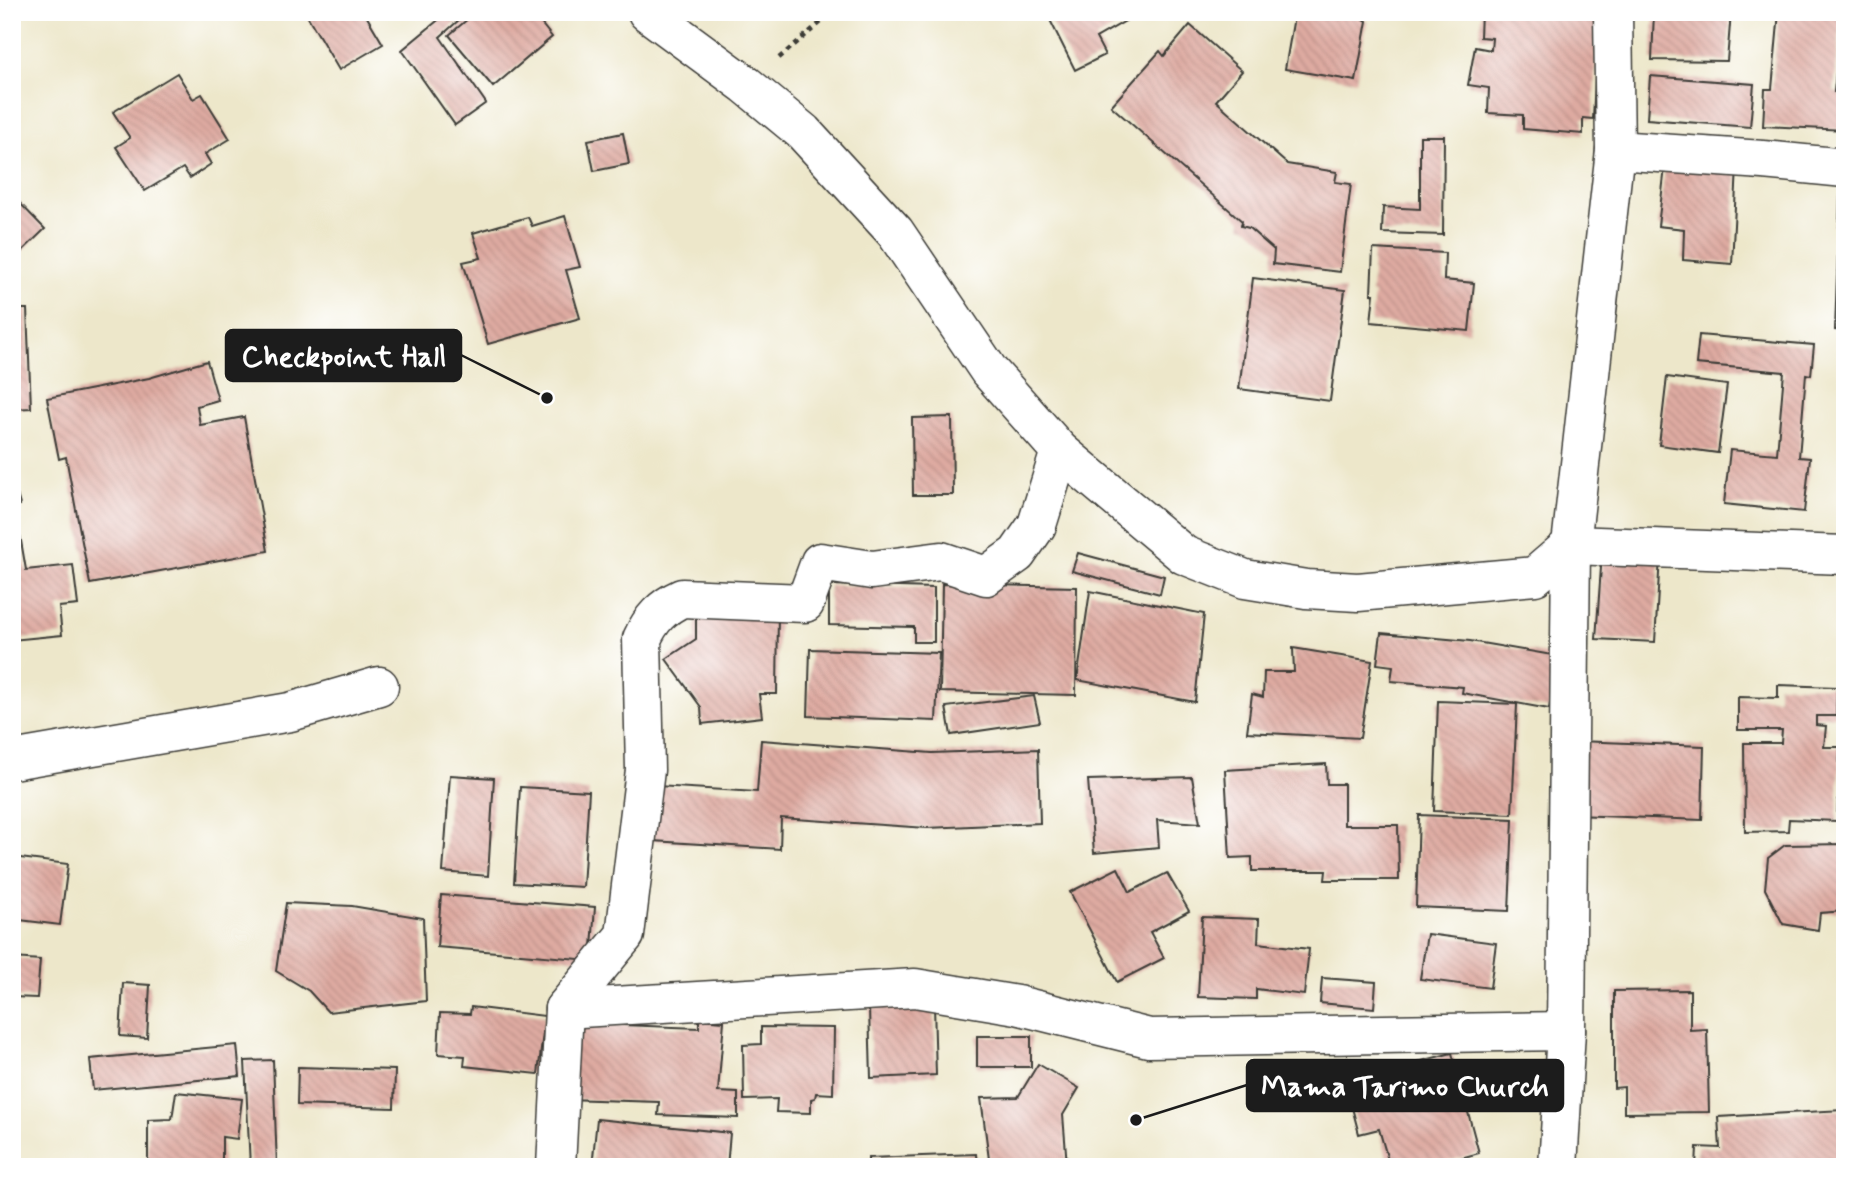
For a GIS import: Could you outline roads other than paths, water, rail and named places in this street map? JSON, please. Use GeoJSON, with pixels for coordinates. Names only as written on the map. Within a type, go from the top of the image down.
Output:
{"type":"FeatureCollection","features":[{"type":"Feature","properties":{"kind":"street"},"geometry":{"type":"LineString","coordinates":[[647,12],[746,85],[803,132],[895,232],[989,371],[1060,451],[1184,555],[1245,579],[1306,589],[1358,592],[1535,576],[1571,545],[1845,555]]}},
{"type":"Feature","properties":{"kind":"street"},"geometry":{"type":"LineString","coordinates":[[1558,1167],[1566,1031],[1571,545],[1615,150],[1613,12]]}},
{"type":"Feature","properties":{"kind":"street"},"geometry":{"type":"LineString","coordinates":[[1615,150],[1845,167]]}},
{"type":"Feature","properties":{"kind":"street"},"geometry":{"type":"LineString","coordinates":[[556,1167],[564,1009],[625,934],[645,770],[642,639],[649,624],[664,606],[682,598],[805,603],[820,562],[872,570],[941,561],[986,576],[1017,554],[1037,525],[1060,451]]}},
{"type":"Feature","properties":{"kind":"street"},"geometry":{"type":"LineString","coordinates":[[12,760],[290,712],[379,686]]}},
{"type":"Feature","properties":{"kind":"street"},"geometry":{"type":"LineString","coordinates":[[564,1009],[915,988],[1017,1005],[1149,1038],[1566,1031]]}},
{"type":"Feature","properties":{"kind":"place","name":"Checkpoint Hall"},"geometry":{"type":"Point","coordinates":[547,398]}},
{"type":"Feature","properties":{"kind":"place","name":"Mama Tarimo Church"},"geometry":{"type":"Point","coordinates":[1136,1120]}}]}
